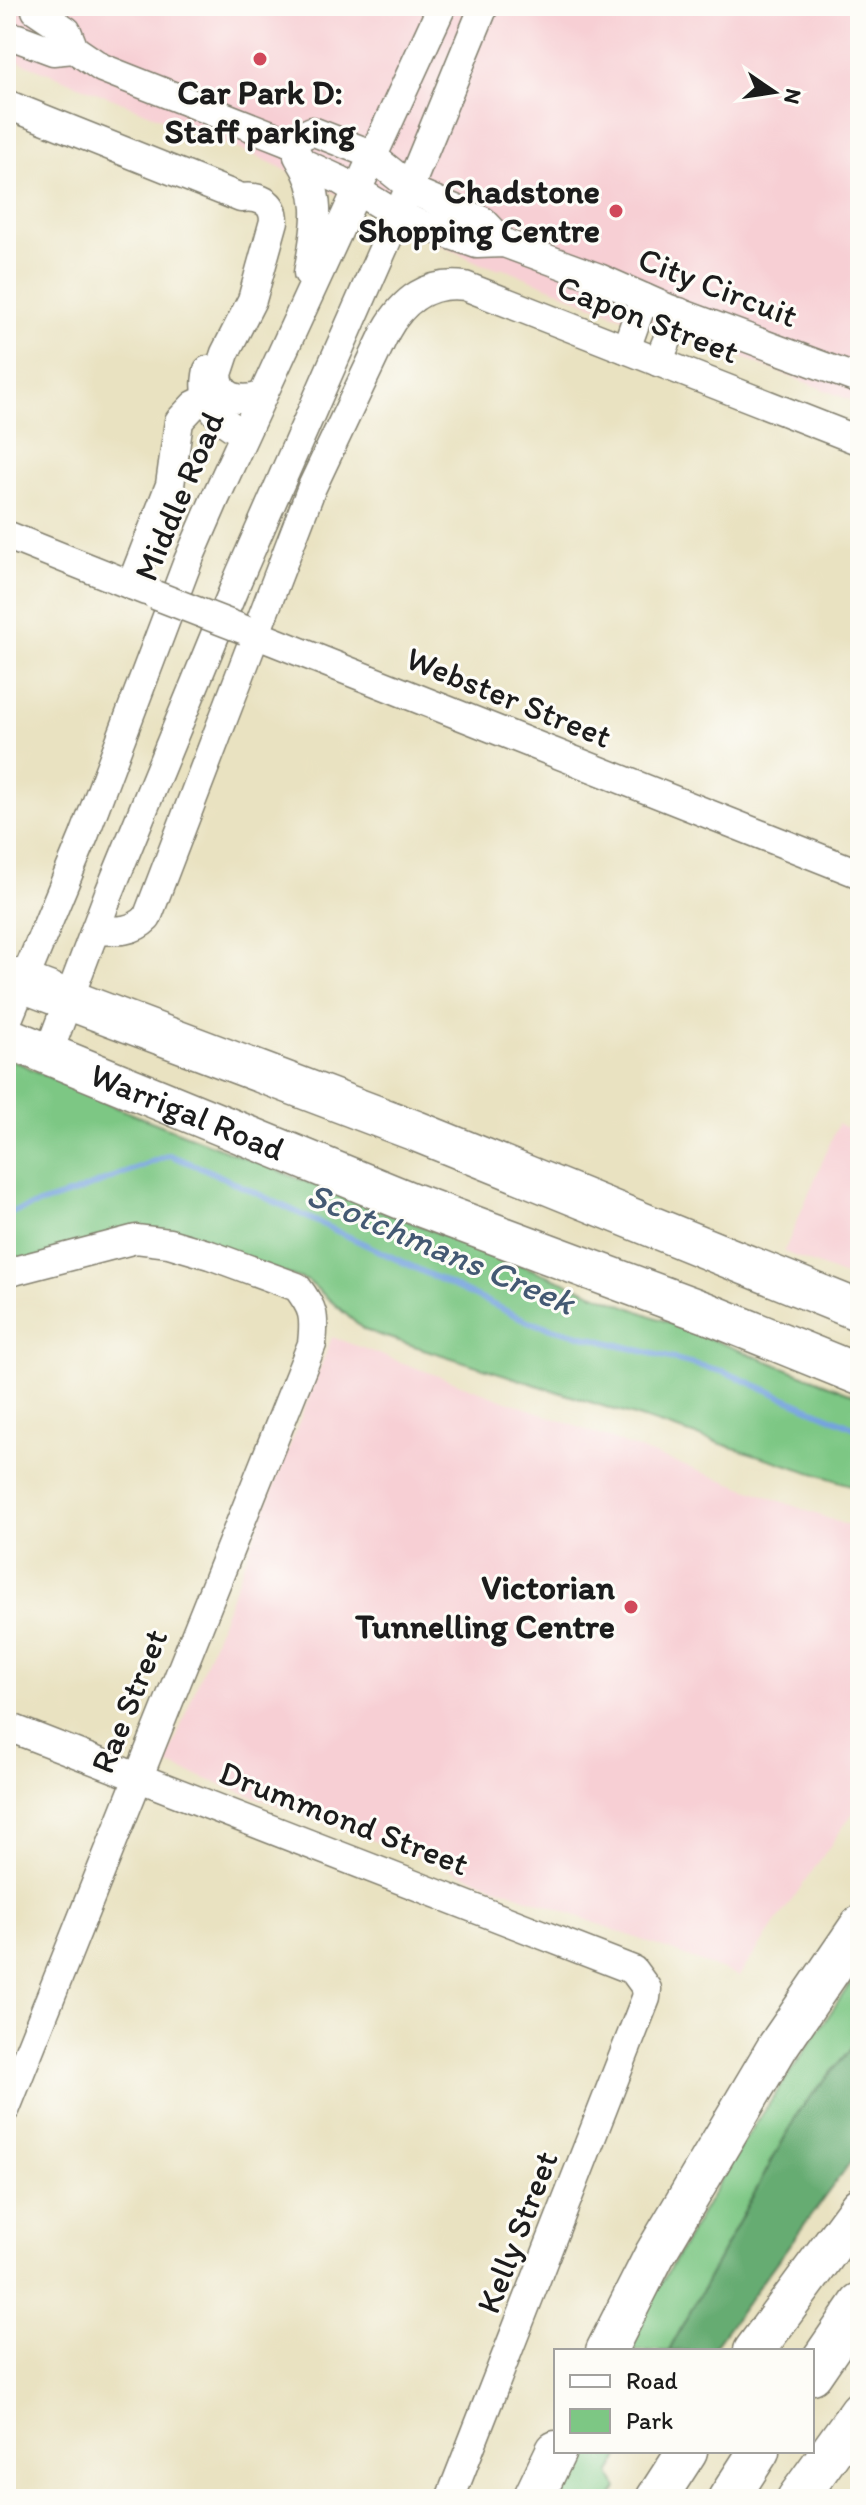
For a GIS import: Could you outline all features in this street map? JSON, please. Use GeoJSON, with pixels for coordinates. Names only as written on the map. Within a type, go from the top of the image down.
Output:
{"type":"FeatureCollection","features":[{"type":"Feature","properties":{"kind":"highway","name":"Warrigal Road"},"geometry":{"type":"LineString","coordinates":[[15,979],[416,1131],[860,1311]]}},
{"type":"Feature","properties":{"kind":"highway","name":"Warrigal Road"},"geometry":{"type":"LineString","coordinates":[[6,1037],[409,1202],[707,1313],[860,1375]]}},
{"type":"Feature","properties":{"kind":"highway"},"geometry":{"type":"LineString","coordinates":[[607,2349],[655,2254],[770,2059],[860,1926]]}},
{"type":"Feature","properties":{"kind":"highway"},"geometry":{"type":"LineString","coordinates":[[755,2349],[860,2207]]}},
{"type":"Feature","properties":{"kind":"highway"},"geometry":{"type":"LineString","coordinates":[[814,2371],[860,2304]]}},
{"type":"Feature","properties":{"kind":"highway"},"geometry":{"type":"LineString","coordinates":[[797,2499],[860,2411]]}},
{"type":"Feature","properties":{"kind":"highway"},"geometry":{"type":"LineString","coordinates":[[533,2499],[555,2453]]}},
{"type":"Feature","properties":{"kind":"highway"},"geometry":{"type":"LineString","coordinates":[[656,2499],[686,2453]]}},
{"type":"Feature","properties":{"kind":"highway"},"geometry":{"type":"LineString","coordinates":[[728,2499],[758,2453]]}},
{"type":"Feature","properties":{"kind":"street","name":"Middle Road"},"geometry":{"type":"LineString","coordinates":[[6,1024],[15,979],[84,836],[188,561],[243,433],[442,6]]}},
{"type":"Feature","properties":{"kind":"street"},"geometry":{"type":"LineString","coordinates":[[48,1054],[95,930],[243,567],[398,215],[484,6]]}},
{"type":"Feature","properties":{"kind":"street"},"geometry":{"type":"LineString","coordinates":[[12,39],[29,30],[35,8],[67,31],[74,49]]}},
{"type":"Feature","properties":{"kind":"street"},"geometry":{"type":"LineString","coordinates":[[12,39],[53,51],[74,49],[120,76],[296,152],[315,187],[317,207],[302,308]]}},
{"type":"Feature","properties":{"kind":"street"},"geometry":{"type":"LineString","coordinates":[[6,104],[241,198],[258,216],[261,232],[206,380],[224,422],[243,433]]}},
{"type":"Feature","properties":{"kind":"street","name":"City Circuit"},"geometry":{"type":"LineString","coordinates":[[504,243],[483,221],[436,202],[409,186],[373,156],[352,145],[312,131],[296,152],[398,215],[477,244],[504,243],[860,380]]}},
{"type":"Feature","properties":{"kind":"street","name":"Capon Street"},"geometry":{"type":"LineString","coordinates":[[250,632],[341,420],[391,322],[410,300],[424,291],[441,286],[465,286],[860,441]]}},
{"type":"Feature","properties":{"kind":"street"},"geometry":{"type":"LineString","coordinates":[[626,349],[644,298]]}},
{"type":"Feature","properties":{"kind":"street"},"geometry":{"type":"LineString","coordinates":[[658,362],[679,312]]}},
{"type":"Feature","properties":{"kind":"street"},"geometry":{"type":"LineString","coordinates":[[143,590],[177,447],[215,400],[260,397]]}},
{"type":"Feature","properties":{"kind":"street","name":"Webster Street"},"geometry":{"type":"LineString","coordinates":[[6,535],[860,874]]}},
{"type":"Feature","properties":{"kind":"street"},"geometry":{"type":"LineString","coordinates":[[95,930],[123,932],[147,918],[250,632]]}},
{"type":"Feature","properties":{"kind":"street","name":"Rae Street"},"geometry":{"type":"LineString","coordinates":[[6,1273],[136,1239],[169,1243],[297,1287],[310,1305],[315,1320],[312,1344],[6,2107]]}},
{"type":"Feature","properties":{"kind":"street","name":"Drummond Street"},"geometry":{"type":"LineString","coordinates":[[6,1726],[633,1970],[647,1989]]}},
{"type":"Feature","properties":{"kind":"street","name":"Kelly Street"},"geometry":{"type":"LineString","coordinates":[[450,2499],[647,1989]]}},
{"type":"Feature","properties":{"kind":"shaded area","name":"Chadstone Shopping Centre"},"geometry":{"type":"Polygon","coordinates":[[[6,6],[860,6],[860,404],[678,332],[631,321],[501,267],[481,264],[263,159],[6,56],[6,6]]]}},
{"type":"Feature","properties":{"kind":"shaded area"},"geometry":{"type":"Polygon","coordinates":[[[838,1124],[860,1133],[860,1282],[784,1252],[838,1124]]]}},
{"type":"Feature","properties":{"kind":"shaded area"},"geometry":{"type":"Polygon","coordinates":[[[332,1337],[860,1530],[860,1803],[739,1976],[166,1764],[332,1337]]]}},
{"type":"Feature","properties":{"kind":"green space"},"geometry":{"type":"Polygon","coordinates":[[[6,1057],[112,1106],[860,1397],[860,1488],[364,1330],[308,1281],[152,1230],[6,1266],[6,1057]]]}},
{"type":"Feature","properties":{"kind":"green space"},"geometry":{"type":"Polygon","coordinates":[[[860,1969],[860,2038],[799,2111],[670,2349],[623,2349],[738,2150],[860,1969]]]}},
{"type":"Feature","properties":{"kind":"green space"},"geometry":{"type":"Polygon","coordinates":[[[860,2038],[860,2149],[712,2349],[670,2349],[799,2111],[860,2038]]]}},
{"type":"Feature","properties":{"kind":"green space"},"geometry":{"type":"Polygon","coordinates":[[[570,2453],[623,2453],[610,2474],[618,2488],[611,2499],[548,2499],[570,2453]]]}},
{"type":"Feature","properties":{"kind":"waterway","name":"Scotchmans Creek"},"geometry":{"type":"LineString","coordinates":[[6,1214],[74,1193],[169,1155],[205,1169],[532,1323],[725,1372],[860,1430]]}},
{"type":"Feature","properties":{"kind":"place","name":"Car Park D: Staff parking"},"geometry":{"type":"Point","coordinates":[260,59]}},
{"type":"Feature","properties":{"kind":"place","name":"Chadstone Shopping Centre"},"geometry":{"type":"Point","coordinates":[616,211]}},
{"type":"Feature","properties":{"kind":"place","name":"Victorian Tunnelling Centre"},"geometry":{"type":"Point","coordinates":[631,1607]}}]}
